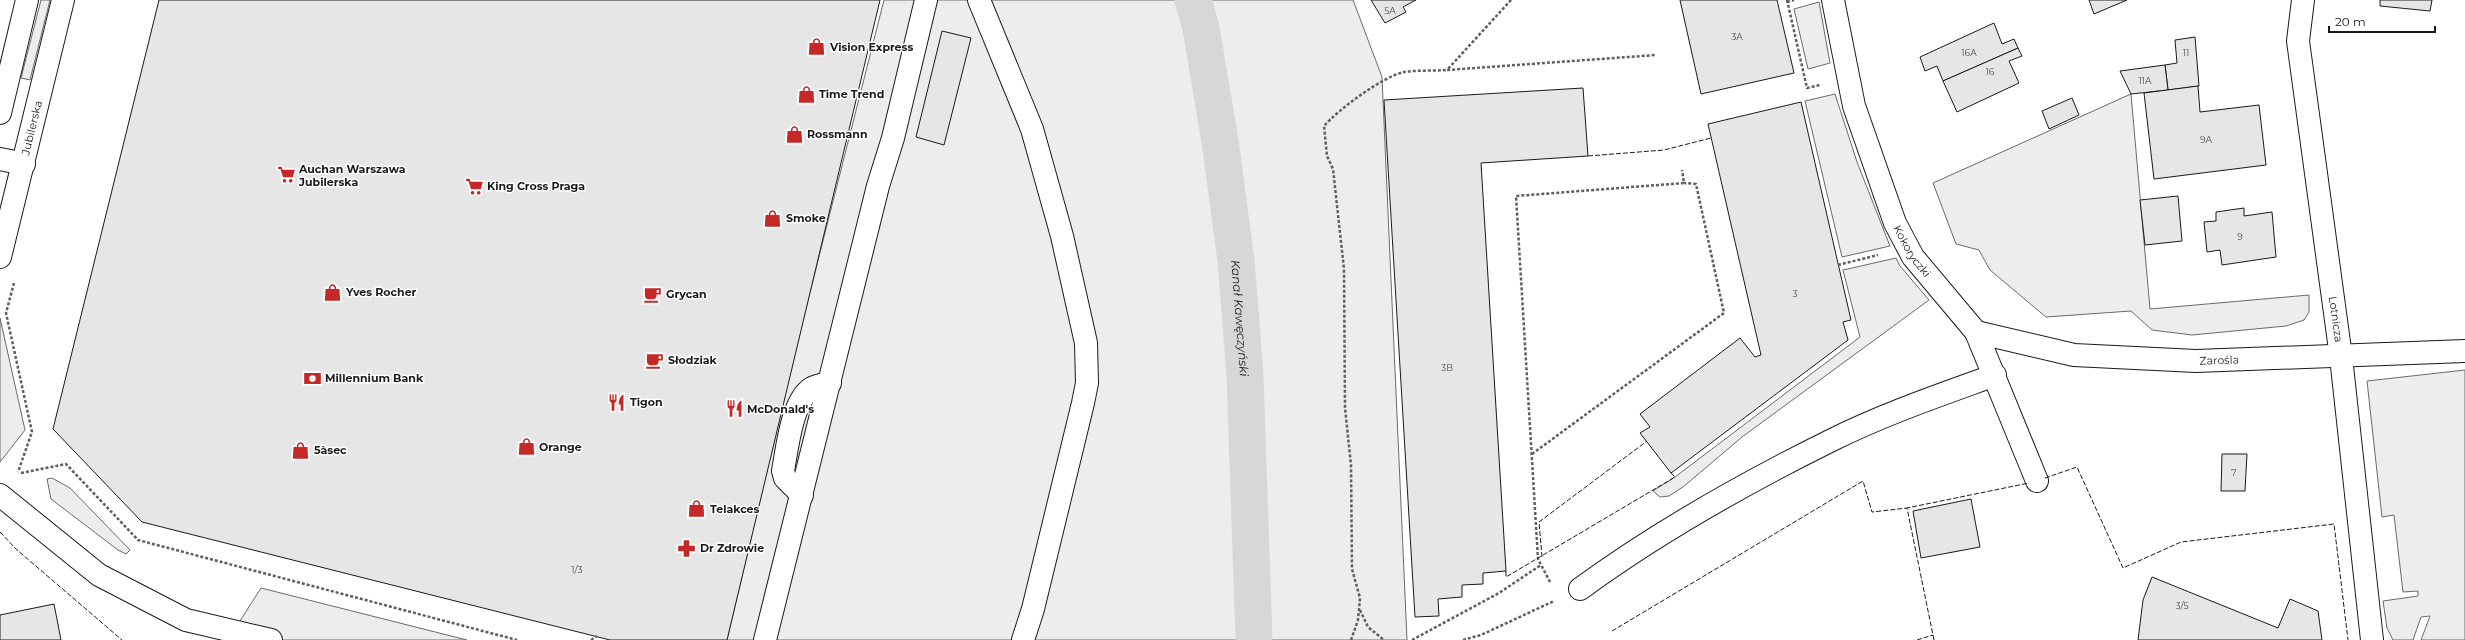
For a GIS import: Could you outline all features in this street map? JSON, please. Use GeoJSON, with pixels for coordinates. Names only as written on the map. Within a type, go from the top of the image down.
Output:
{"type":"FeatureCollection","features":[{"type":"Feature","properties":{"kind":"street"},"geometry":{"type":"LineString","coordinates":[[0,113],[27,0]]}},
{"type":"Feature","properties":{"kind":"street","name":"Jubilerska"},"geometry":{"type":"LineString","coordinates":[[0,257],[63,0]]}},
{"type":"Feature","properties":{"kind":"street"},"geometry":{"type":"LineString","coordinates":[[765,640],[926,0]]}},
{"type":"Feature","properties":{"kind":"street"},"geometry":{"type":"LineString","coordinates":[[979,0],[1032,129],[1062,236],[1086,343],[1087,383],[1084,403],[1033,609],[1023,640]]}},
{"type":"Feature","properties":{"kind":"street","name":"Kokoryczki"},"geometry":{"type":"LineString","coordinates":[[1833,0],[1854,106],[1870,157],[1895,223],[1913,257],[1976,332],[2037,480]]}},
{"type":"Feature","properties":{"kind":"street","name":"Lotnicza"},"geometry":{"type":"LineString","coordinates":[[2303,0],[2298,41],[2341,357],[2372,640]]}},
{"type":"Feature","properties":{"kind":"street"},"geometry":{"type":"LineString","coordinates":[[0,159],[24,164]]}},
{"type":"Feature","properties":{"kind":"street","name":"Zarośla"},"geometry":{"type":"LineString","coordinates":[[1976,332],[2074,355],[2196,362],[2465,351]]}},
{"type":"Feature","properties":{"kind":"street"},"geometry":{"type":"LineString","coordinates":[[1580,589],[1634,550],[1832,440],[1995,375]]}},
{"type":"Feature","properties":{"kind":"street"},"geometry":{"type":"LineString","coordinates":[[0,495],[99,575],[186,620],[271,640]]}},
{"type":"Feature","properties":{"kind":"path"},"geometry":{"type":"LineString","coordinates":[[1447,70],[1510,0]]}},
{"type":"Feature","properties":{"kind":"path"},"geometry":{"type":"LineString","coordinates":[[1794,0],[1787,1],[1807,88],[1848,79]]}},
{"type":"Feature","properties":{"kind":"path"},"geometry":{"type":"LineString","coordinates":[[1351,640],[1359,609],[1360,598],[1352,569],[1351,465],[1345,408],[1344,269],[1333,169],[1327,156],[1324,126],[1334,114],[1390,76],[1405,72],[1656,55]]}},
{"type":"Feature","properties":{"kind":"path"},"geometry":{"type":"LineString","coordinates":[[1682,170],[1684,183]]}},
{"type":"Feature","properties":{"kind":"path"},"geometry":{"type":"LineString","coordinates":[[1532,454],[1724,313],[1696,184],[1684,183],[1516,196],[1538,559],[1558,599]]}},
{"type":"Feature","properties":{"kind":"path"},"geometry":{"type":"LineString","coordinates":[[1838,265],[1908,248]]}},
{"type":"Feature","properties":{"kind":"path"},"geometry":{"type":"LineString","coordinates":[[15,279],[6,313],[32,432],[17,474],[66,464],[138,540],[517,640]]}},
{"type":"Feature","properties":{"kind":"path"},"geometry":{"type":"LineString","coordinates":[[1412,640],[1498,593],[1541,565]]}},
{"type":"Feature","properties":{"kind":"path"},"geometry":{"type":"LineString","coordinates":[[1463,640],[1481,635],[1580,589]]}},
{"type":"Feature","properties":{"kind":"path"},"geometry":{"type":"LineString","coordinates":[[1359,609],[1368,627],[1384,640]]}},
{"type":"Feature","properties":{"kind":"path"},"geometry":{"type":"LineString","coordinates":[[591,640],[597,636]]}},
{"type":"Feature","properties":{"kind":"shaded area"},"geometry":{"type":"Polygon","coordinates":[[[41,0],[50,0],[30,80],[21,78],[41,0]]]}},
{"type":"Feature","properties":{"kind":"shaded area"},"geometry":{"type":"Polygon","coordinates":[[[884,0],[1353,0],[1382,77],[1407,640],[727,640],[790,371],[884,0]]]}},
{"type":"Feature","properties":{"kind":"shaded area"},"geometry":{"type":"Polygon","coordinates":[[[1819,2],[1830,63],[1808,69],[1794,9],[1819,2]]]}},
{"type":"Feature","properties":{"kind":"shaded area"},"geometry":{"type":"Polygon","coordinates":[[[1835,94],[1857,162],[1890,246],[1842,257],[1805,101],[1835,94]]]}},
{"type":"Feature","properties":{"kind":"shaded area"},"geometry":{"type":"Polygon","coordinates":[[[2131,94],[2150,309],[2309,295],[2309,312],[2304,320],[2286,326],[2192,335],[2152,330],[2131,311],[2046,317],[1990,270],[1979,250],[1956,244],[1933,183],[2131,94]]]}},
{"type":"Feature","properties":{"kind":"shaded area"},"geometry":{"type":"Polygon","coordinates":[[[1896,258],[1900,266],[1929,300],[1742,437],[1683,487],[1669,496],[1660,497],[1653,491],[1675,477],[1860,337],[1843,270],[1896,258]]]}},
{"type":"Feature","properties":{"kind":"shaded area"},"geometry":{"type":"Polygon","coordinates":[[[0,318],[25,430],[0,462],[0,318]]]}},
{"type":"Feature","properties":{"kind":"shaded area"},"geometry":{"type":"Polygon","coordinates":[[[2465,370],[2465,640],[2421,640],[2430,616],[2421,617],[2413,640],[2393,640],[2387,628],[2383,601],[2418,596],[2418,591],[2403,592],[2394,515],[2382,517],[2367,381],[2465,370]]]}},
{"type":"Feature","properties":{"kind":"shaded area"},"geometry":{"type":"Polygon","coordinates":[[[52,478],[70,488],[130,550],[126,554],[118,550],[51,499],[47,479],[52,478]]]}},
{"type":"Feature","properties":{"kind":"shaded area"},"geometry":{"type":"Polygon","coordinates":[[[261,588],[467,640],[234,640],[238,624],[261,588]]]}},
{"type":"Feature","properties":{"kind":"building","name":"King Cross Praga"},"geometry":{"type":"Polygon","coordinates":[[[159,0],[880,0],[727,640],[610,640],[142,522],[53,429],[159,0]]]}},
{"type":"Feature","properties":{"kind":"building"},"geometry":{"type":"Polygon","coordinates":[[[1371,0],[1416,0],[1403,7],[1406,12],[1385,23],[1371,0]]]}},
{"type":"Feature","properties":{"kind":"building"},"geometry":{"type":"Polygon","coordinates":[[[1680,0],[1777,0],[1794,73],[1701,94],[1680,0]]]}},
{"type":"Feature","properties":{"kind":"building"},"geometry":{"type":"Polygon","coordinates":[[[2089,0],[2127,0],[2094,14],[2089,0]]]}},
{"type":"Feature","properties":{"kind":"building"},"geometry":{"type":"Polygon","coordinates":[[[2380,0],[2432,0],[2430,11],[2380,6],[2380,0]]]}},
{"type":"Feature","properties":{"kind":"building"},"geometry":{"type":"Polygon","coordinates":[[[1994,23],[2002,44],[2014,39],[2018,48],[1943,81],[1937,66],[1925,71],[1920,57],[1994,23]]]}},
{"type":"Feature","properties":{"kind":"building"},"geometry":{"type":"Polygon","coordinates":[[[942,31],[971,38],[944,145],[916,137],[942,31]]]}},
{"type":"Feature","properties":{"kind":"building"},"geometry":{"type":"Polygon","coordinates":[[[2195,37],[2199,86],[2168,90],[2165,65],[2177,63],[2175,40],[2195,37]]]}},
{"type":"Feature","properties":{"kind":"building"},"geometry":{"type":"Polygon","coordinates":[[[2018,48],[2022,56],[2009,61],[2019,83],[1957,112],[1943,81],[2018,48]]]}},
{"type":"Feature","properties":{"kind":"building"},"geometry":{"type":"Polygon","coordinates":[[[2165,65],[2168,90],[2131,94],[2120,71],[2165,65]]]}},
{"type":"Feature","properties":{"kind":"building"},"geometry":{"type":"Polygon","coordinates":[[[2198,86],[2200,112],[2259,105],[2266,165],[2154,179],[2144,93],[2198,86]]]}},
{"type":"Feature","properties":{"kind":"building"},"geometry":{"type":"Polygon","coordinates":[[[1583,88],[1588,156],[1481,163],[1506,571],[1483,573],[1483,584],[1462,585],[1462,597],[1438,599],[1439,616],[1415,617],[1384,100],[1583,88]]]}},
{"type":"Feature","properties":{"kind":"building"},"geometry":{"type":"Polygon","coordinates":[[[2072,98],[2079,115],[2049,129],[2042,111],[2072,98]]]}},
{"type":"Feature","properties":{"kind":"building"},"geometry":{"type":"Polygon","coordinates":[[[1801,102],[1851,320],[1843,322],[1848,340],[1671,473],[1640,433],[1650,427],[1640,414],[1740,338],[1755,357],[1761,355],[1708,124],[1801,102]]]}},
{"type":"Feature","properties":{"kind":"building"},"geometry":{"type":"Polygon","coordinates":[[[2178,196],[2182,241],[2145,245],[2140,200],[2178,196]]]}},
{"type":"Feature","properties":{"kind":"building"},"geometry":{"type":"Polygon","coordinates":[[[2244,208],[2244,216],[2272,212],[2276,257],[2222,265],[2220,250],[2207,252],[2204,222],[2216,221],[2216,212],[2244,208]]]}},
{"type":"Feature","properties":{"kind":"building"},"geometry":{"type":"Polygon","coordinates":[[[2222,454],[2247,454],[2245,491],[2221,491],[2222,454]]]}},
{"type":"Feature","properties":{"kind":"building"},"geometry":{"type":"Polygon","coordinates":[[[1971,499],[1980,547],[1921,558],[1913,511],[1971,499]]]}},
{"type":"Feature","properties":{"kind":"building"},"geometry":{"type":"Polygon","coordinates":[[[2152,577],[2278,628],[2290,599],[2318,611],[2322,640],[2138,640],[2143,600],[2152,577]]]}},
{"type":"Feature","properties":{"kind":"building"},"geometry":{"type":"Polygon","coordinates":[[[54,604],[61,640],[0,640],[0,615],[54,604]]]}},
{"type":"Feature","properties":{"kind":"waterway","name":"Kanał Kawęczyński"},"geometry":{"type":"LineString","coordinates":[[1193,0],[1201,28],[1220,141],[1236,260],[1245,375],[1254,640]]}},
{"type":"Feature","properties":{"kind":"fence"},"geometry":{"type":"LineString","coordinates":[[1588,156],[1664,150],[1711,138]]}},
{"type":"Feature","properties":{"kind":"fence"},"geometry":{"type":"LineString","coordinates":[[1542,557],[1539,522],[1647,441]]}},
{"type":"Feature","properties":{"kind":"fence"},"geometry":{"type":"LineString","coordinates":[[2045,478],[2077,467],[2123,568],[2181,542],[2334,524],[2348,640]]}},
{"type":"Feature","properties":{"kind":"fence"},"geometry":{"type":"LineString","coordinates":[[1506,571],[1506,577],[1675,477],[1671,473]]}},
{"type":"Feature","properties":{"kind":"fence"},"geometry":{"type":"LineString","coordinates":[[1612,631],[1863,481],[1872,512],[1907,508]]}},
{"type":"Feature","properties":{"kind":"fence"},"geometry":{"type":"LineString","coordinates":[[1934,640],[1907,508],[2029,483]]}},
{"type":"Feature","properties":{"kind":"fence"},"geometry":{"type":"LineString","coordinates":[[0,532],[16,549],[122,640]]}},
{"type":"Feature","properties":{"kind":"fence"},"geometry":{"type":"LineString","coordinates":[[1917,640],[1933,635]]}},
{"type":"Feature","properties":{"kind":"place","name":"Vision Express"},"geometry":{"type":"Point","coordinates":[817,47]}},
{"type":"Feature","properties":{"kind":"place","name":"Time Trend"},"geometry":{"type":"Point","coordinates":[806,94]}},
{"type":"Feature","properties":{"kind":"place","name":"Rossmann"},"geometry":{"type":"Point","coordinates":[794,134]}},
{"type":"Feature","properties":{"kind":"place","name":"Auchan Warszawa Jubilerska"},"geometry":{"type":"Point","coordinates":[286,175]}},
{"type":"Feature","properties":{"kind":"place","name":"King Cross Praga"},"geometry":{"type":"Point","coordinates":[474,186]}},
{"type":"Feature","properties":{"kind":"place","name":"Smoke"},"geometry":{"type":"Point","coordinates":[773,218]}},
{"type":"Feature","properties":{"kind":"place","name":"Yves Rocher"},"geometry":{"type":"Point","coordinates":[333,292]}},
{"type":"Feature","properties":{"kind":"place","name":"Grycan"},"geometry":{"type":"Point","coordinates":[653,294]}},
{"type":"Feature","properties":{"kind":"place","name":"Słodziak"},"geometry":{"type":"Point","coordinates":[655,360]}},
{"type":"Feature","properties":{"kind":"place","name":"Millennium Bank"},"geometry":{"type":"Point","coordinates":[312,378]}},
{"type":"Feature","properties":{"kind":"place","name":"Tigon"},"geometry":{"type":"Point","coordinates":[617,402]}},
{"type":"Feature","properties":{"kind":"place","name":"McDonald's"},"geometry":{"type":"Point","coordinates":[734,409]}},
{"type":"Feature","properties":{"kind":"place","name":"Orange"},"geometry":{"type":"Point","coordinates":[526,447]}},
{"type":"Feature","properties":{"kind":"place","name":"5àsec"},"geometry":{"type":"Point","coordinates":[301,450]}},
{"type":"Feature","properties":{"kind":"place","name":"Telakces"},"geometry":{"type":"Point","coordinates":[697,509]}},
{"type":"Feature","properties":{"kind":"place","name":"Dr Zdrowie"},"geometry":{"type":"Point","coordinates":[687,548]}}]}
